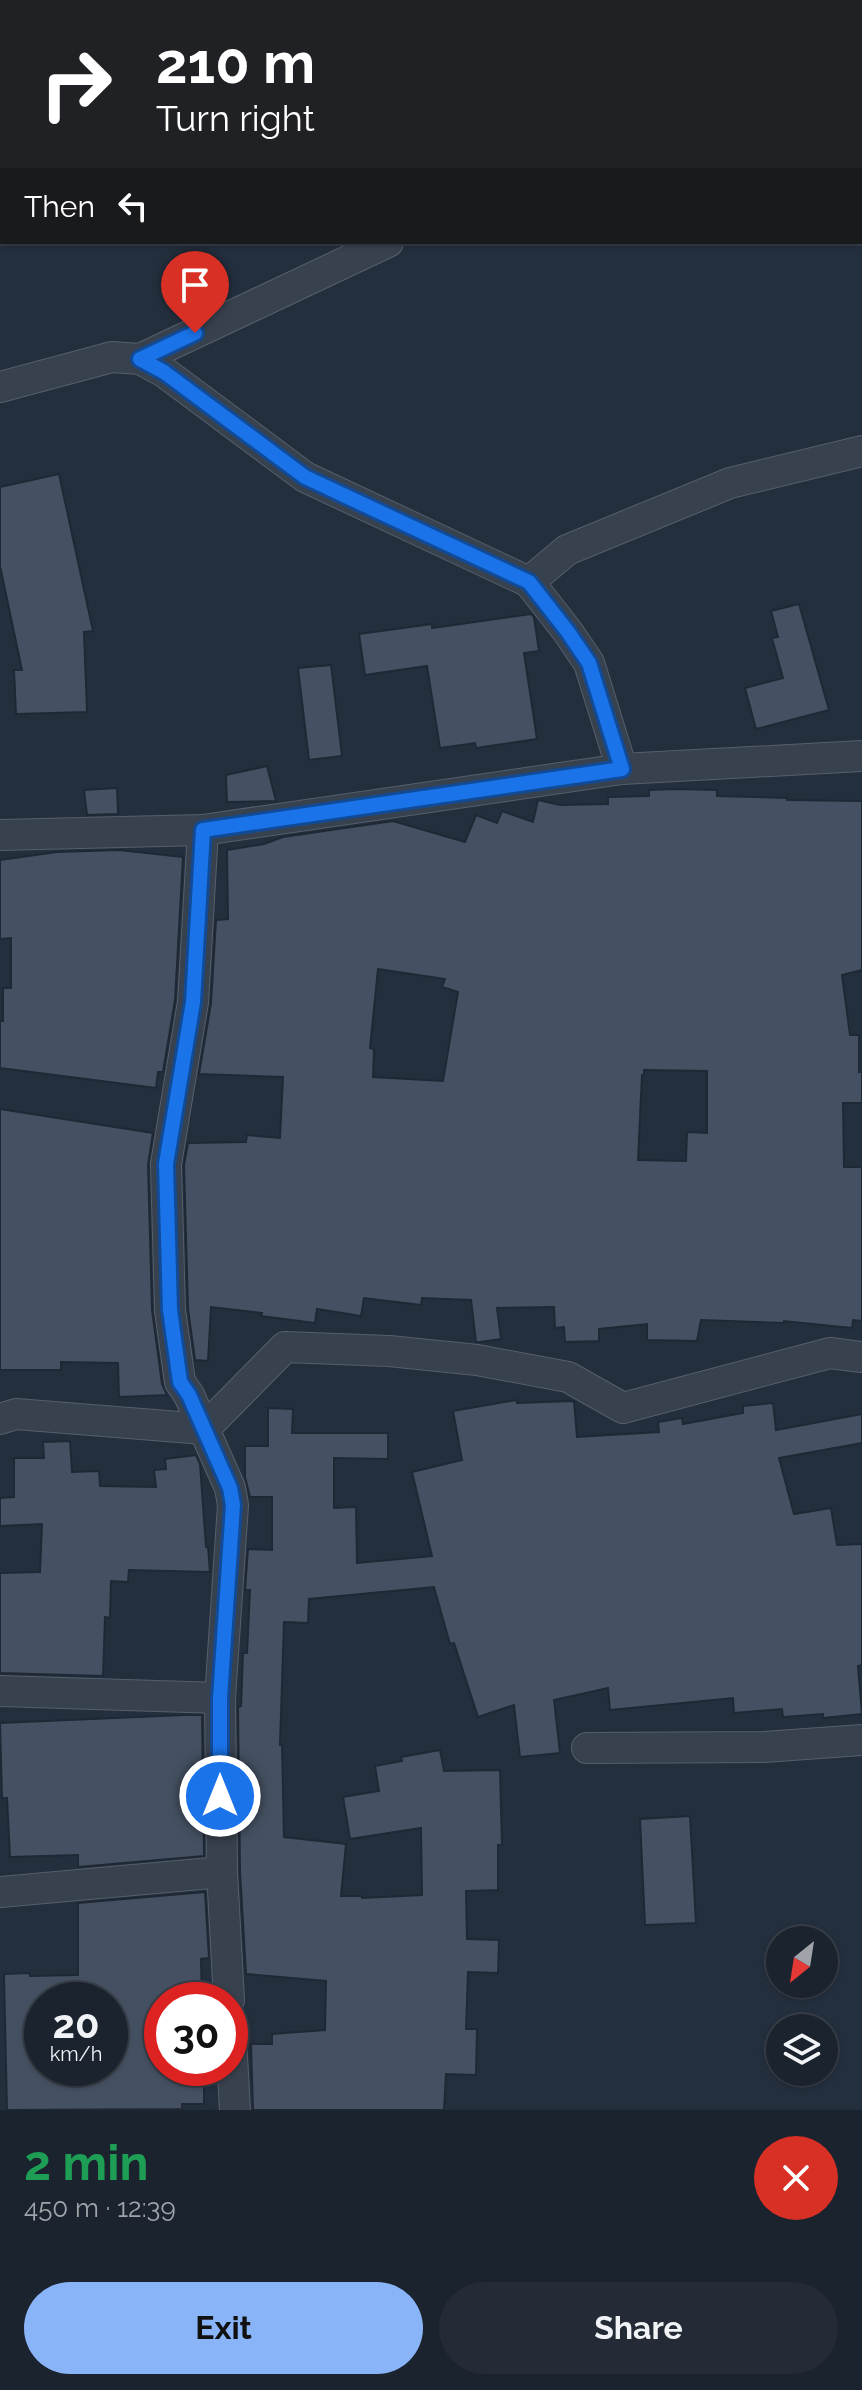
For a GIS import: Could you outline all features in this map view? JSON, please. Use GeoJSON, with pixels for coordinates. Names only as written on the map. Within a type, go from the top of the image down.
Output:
{"type":"FeatureCollection","features":[{"type":"Feature","properties":{"kind":"street"},"geometry":{"type":"LineString","coordinates":[[140,359],[384,244]]}},
{"type":"Feature","properties":{"kind":"street"},"geometry":{"type":"LineString","coordinates":[[0,387],[112,357],[140,359],[164,372],[305,477],[529,582],[589,663],[622,769]]}},
{"type":"Feature","properties":{"kind":"street"},"geometry":{"type":"LineString","coordinates":[[529,582],[567,550],[730,483],[862,451]]}},
{"type":"Feature","properties":{"kind":"street"},"geometry":{"type":"LineString","coordinates":[[0,835],[203,830],[622,769],[862,756]]}},
{"type":"Feature","properties":{"kind":"street"},"geometry":{"type":"LineString","coordinates":[[203,830],[193,1002],[166,1164],[170,1310],[180,1382],[189,1395],[230,1488],[233,1505],[220,1698],[222,1872],[228,1982]]}},
{"type":"Feature","properties":{"kind":"street"},"geometry":{"type":"LineString","coordinates":[[0,1419],[16,1414],[204,1429],[285,1347],[389,1351],[477,1360],[568,1377],[623,1408],[830,1353],[862,1357]]}},
{"type":"Feature","properties":{"kind":"street"},"geometry":{"type":"LineString","coordinates":[[0,1691],[220,1698]]}},
{"type":"Feature","properties":{"kind":"street"},"geometry":{"type":"LineString","coordinates":[[587,1748],[764,1747],[862,1740]]}},
{"type":"Feature","properties":{"kind":"street"},"geometry":{"type":"LineString","coordinates":[[0,1892],[222,1872]]}},
{"type":"Feature","properties":{"kind":"street"},"geometry":{"type":"LineString","coordinates":[[234,2086],[235,2110]]}},
{"type":"Feature","properties":{"kind":"building"},"geometry":{"type":"Polygon","coordinates":[[[59,474],[93,631],[84,632],[87,712],[16,714],[14,670],[22,670],[0,566],[0,487],[59,474]]]}},
{"type":"Feature","properties":{"kind":"building"},"geometry":{"type":"Polygon","coordinates":[[[799,604],[829,710],[756,729],[745,688],[783,678],[772,638],[778,637],[771,611],[799,604]]]}},
{"type":"Feature","properties":{"kind":"building"},"geometry":{"type":"Polygon","coordinates":[[[531,614],[539,651],[524,653],[537,739],[476,748],[475,743],[440,748],[427,666],[365,675],[359,634],[432,624],[432,628],[531,614]]]}},
{"type":"Feature","properties":{"kind":"building"},"geometry":{"type":"Polygon","coordinates":[[[331,665],[342,756],[309,760],[298,668],[331,665]]]}},
{"type":"Feature","properties":{"kind":"building"},"geometry":{"type":"Polygon","coordinates":[[[267,766],[276,801],[227,802],[226,775],[267,766]]]}},
{"type":"Feature","properties":{"kind":"building"},"geometry":{"type":"Polygon","coordinates":[[[117,788],[118,814],[87,815],[84,790],[117,788]]]}},
{"type":"Feature","properties":{"kind":"building"},"geometry":{"type":"Polygon","coordinates":[[[649,790],[717,790],[717,796],[862,801],[862,970],[842,975],[850,1035],[859,1035],[859,1072],[862,1072],[862,1103],[843,1103],[844,1167],[862,1167],[862,1321],[853,1320],[852,1328],[784,1321],[701,1320],[697,1341],[647,1340],[647,1324],[599,1329],[599,1341],[565,1342],[564,1327],[555,1328],[554,1307],[497,1308],[501,1339],[476,1342],[471,1300],[422,1298],[421,1305],[364,1298],[361,1316],[317,1309],[315,1323],[211,1307],[208,1361],[195,1360],[188,1309],[184,1165],[188,1143],[246,1142],[247,1135],[280,1138],[283,1077],[199,1074],[211,1003],[216,920],[228,919],[227,850],[264,844],[283,837],[393,821],[465,842],[476,815],[497,823],[502,811],[533,822],[538,800],[560,805],[608,804],[608,797],[649,796],[649,790]],[[378,969],[370,1048],[374,1049],[373,1077],[443,1081],[458,992],[442,987],[445,979],[378,969]],[[644,1070],[638,1160],[686,1161],[687,1132],[707,1133],[707,1071],[644,1070]]]}},
{"type":"Feature","properties":{"kind":"building"},"geometry":{"type":"Polygon","coordinates":[[[119,850],[183,857],[175,1000],[163,1072],[158,1072],[156,1088],[0,1068],[3,988],[11,988],[11,938],[0,939],[0,860],[57,852],[119,850]]]}},
{"type":"Feature","properties":{"kind":"building"},"geometry":{"type":"Polygon","coordinates":[[[0,1109],[153,1133],[148,1164],[152,1310],[162,1384],[167,1395],[119,1397],[118,1363],[61,1362],[61,1370],[0,1370],[0,1109]]]}},
{"type":"Feature","properties":{"kind":"building"},"geometry":{"type":"Polygon","coordinates":[[[516,1400],[517,1403],[574,1401],[577,1437],[659,1432],[658,1422],[682,1418],[683,1424],[743,1413],[743,1406],[773,1403],[776,1430],[862,1414],[862,1443],[779,1458],[794,1514],[831,1508],[837,1545],[862,1544],[862,1665],[858,1666],[862,1714],[823,1718],[823,1714],[783,1717],[782,1709],[734,1713],[733,1698],[610,1710],[608,1688],[554,1700],[560,1753],[520,1757],[514,1705],[478,1717],[454,1643],[450,1644],[434,1587],[309,1599],[308,1623],[284,1622],[280,1745],[284,1837],[346,1844],[341,1896],[422,1895],[421,1828],[350,1839],[343,1797],[379,1791],[375,1766],[402,1761],[401,1757],[440,1750],[444,1771],[500,1770],[502,1845],[498,1845],[498,1890],[466,1891],[467,1939],[499,1940],[498,1973],[468,1972],[466,2029],[477,2029],[476,2075],[446,2074],[444,2110],[253,2110],[251,2044],[272,2044],[272,2034],[325,2030],[326,1981],[246,1974],[240,1871],[238,1707],[241,1706],[243,1653],[247,1653],[250,1590],[245,1590],[248,1549],[272,1550],[272,1497],[250,1497],[245,1477],[245,1446],[268,1446],[268,1408],[293,1409],[292,1433],[388,1433],[388,1459],[334,1458],[334,1508],[356,1507],[357,1563],[432,1556],[412,1472],[462,1460],[453,1411],[516,1400]]]}},
{"type":"Feature","properties":{"kind":"building"},"geometry":{"type":"Polygon","coordinates":[[[70,1441],[72,1472],[99,1471],[100,1486],[156,1487],[154,1470],[166,1469],[165,1459],[196,1455],[200,1464],[210,1572],[129,1570],[128,1582],[111,1581],[110,1618],[105,1617],[103,1676],[0,1673],[0,1573],[40,1572],[42,1524],[0,1526],[0,1498],[14,1497],[14,1458],[44,1458],[43,1442],[70,1441]]]}},
{"type":"Feature","properties":{"kind":"building"},"geometry":{"type":"Polygon","coordinates":[[[202,1715],[204,1856],[78,1867],[78,1855],[10,1857],[7,1798],[2,1798],[0,1723],[202,1715]]]}},
{"type":"Feature","properties":{"kind":"building"},"geometry":{"type":"Polygon","coordinates":[[[690,1816],[696,1923],[645,1925],[640,1819],[690,1816]]]}},
{"type":"Feature","properties":{"kind":"building"},"geometry":{"type":"Polygon","coordinates":[[[205,1892],[209,1958],[201,1959],[202,1982],[144,1982],[144,2086],[204,2086],[204,2104],[182,2104],[182,2109],[7,2110],[4,1974],[78,1975],[78,1903],[205,1892]]]}},
{"type":"Feature","properties":{"kind":"route"},"geometry":{"type":"LineString","coordinates":[[195,333],[140,359],[164,372],[305,477],[529,582],[589,663],[622,769],[203,830],[193,1002],[166,1164],[170,1310],[180,1382],[189,1395],[230,1488],[233,1505],[220,1698],[220,1796]]}}]}
